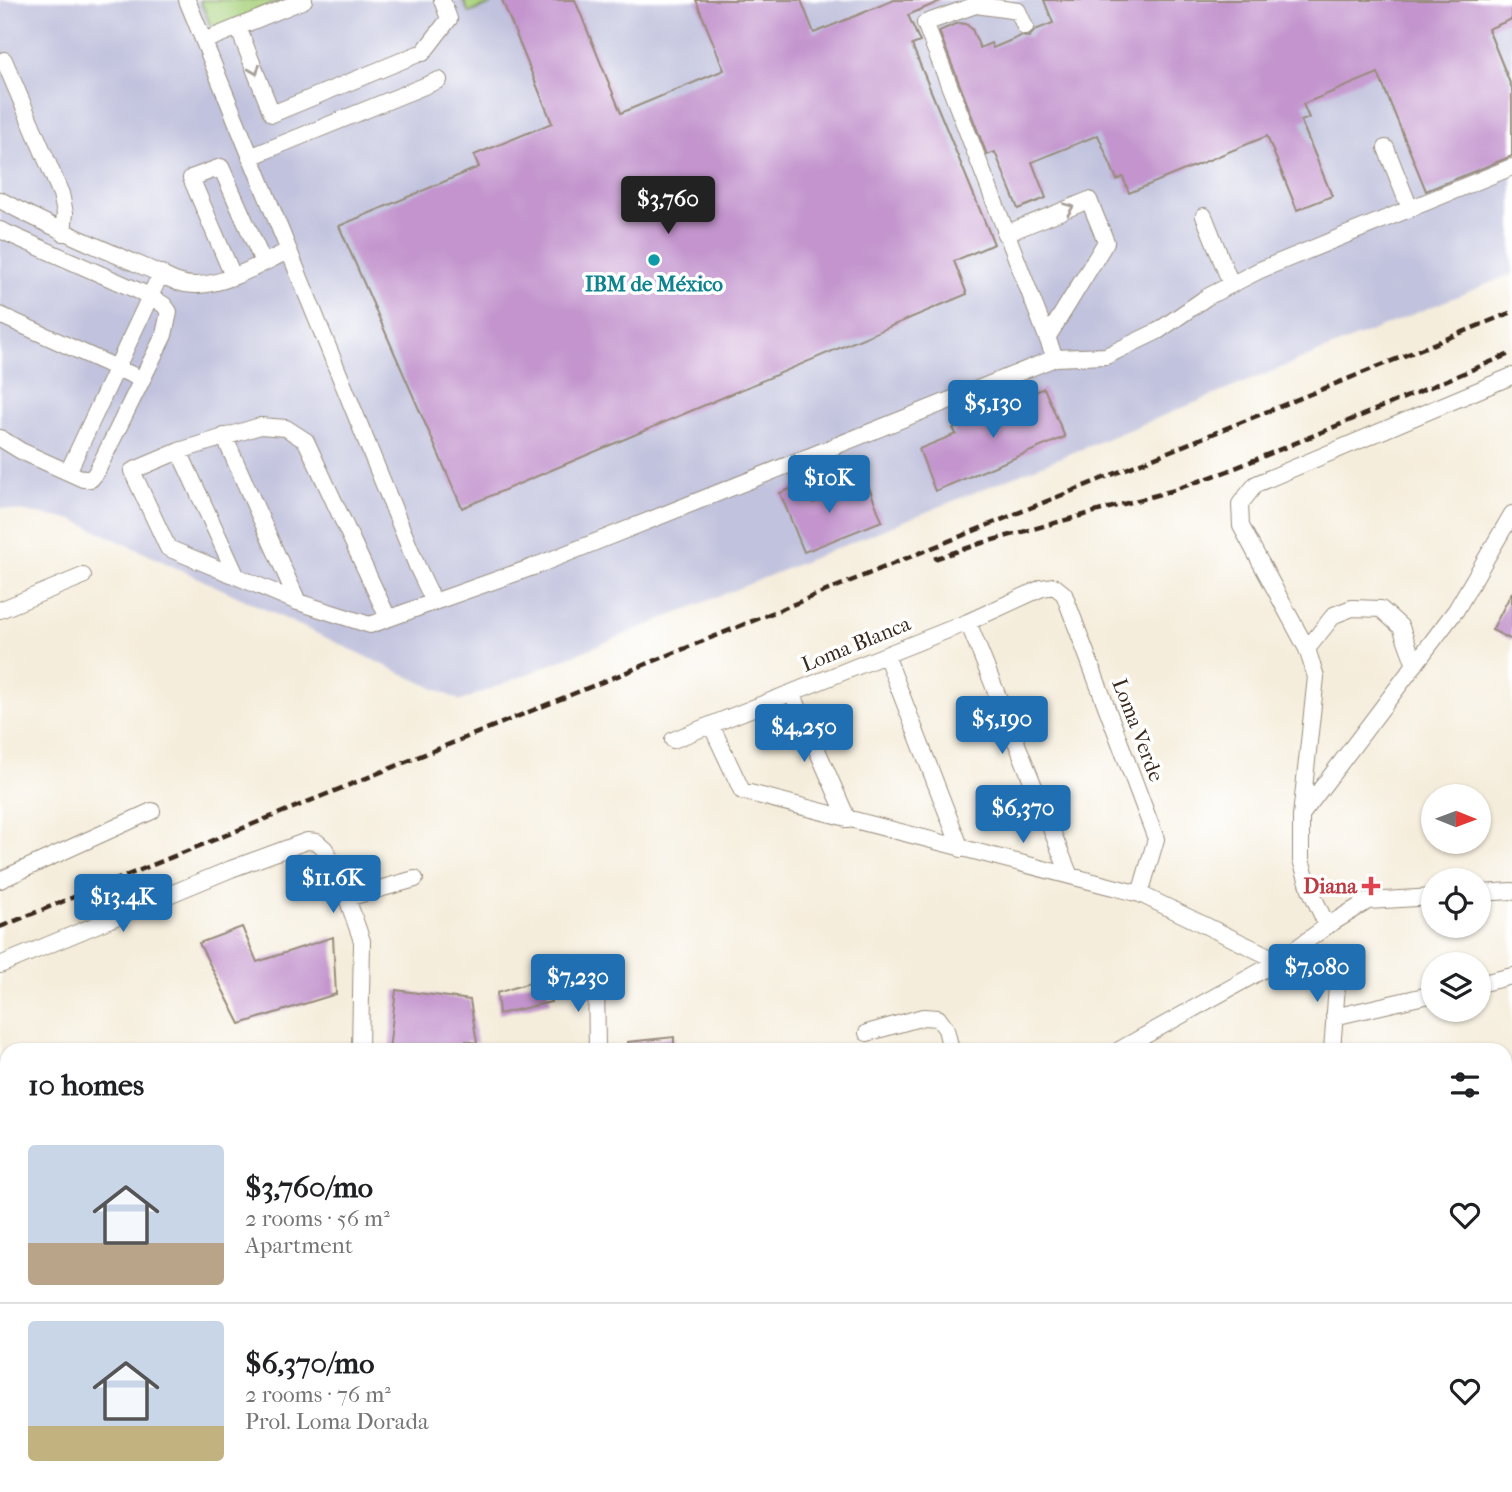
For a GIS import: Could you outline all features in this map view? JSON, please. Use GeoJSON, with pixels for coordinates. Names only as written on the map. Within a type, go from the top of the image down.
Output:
{"type":"FeatureCollection","features":[{"type":"Feature","properties":{"kind":"street"},"geometry":{"type":"LineString","coordinates":[[187,0],[412,553],[434,601]]}},
{"type":"Feature","properties":{"kind":"street"},"geometry":{"type":"LineString","coordinates":[[204,41],[304,0]]}},
{"type":"Feature","properties":{"kind":"street"},"geometry":{"type":"LineString","coordinates":[[238,27],[272,114],[421,54],[449,19],[442,0]]}},
{"type":"Feature","properties":{"kind":"street"},"geometry":{"type":"LineString","coordinates":[[1025,27],[1018,11],[976,5],[925,23],[1055,358]]}},
{"type":"Feature","properties":{"kind":"street"},"geometry":{"type":"LineString","coordinates":[[4,60],[61,194],[65,213],[63,233]]}},
{"type":"Feature","properties":{"kind":"street"},"geometry":{"type":"LineString","coordinates":[[250,157],[439,80]]}},
{"type":"Feature","properties":{"kind":"street"},"geometry":{"type":"LineString","coordinates":[[1386,148],[1410,209]]}},
{"type":"Feature","properties":{"kind":"street"},"geometry":{"type":"LineString","coordinates":[[233,276],[191,178],[221,167],[264,262]]}},
{"type":"Feature","properties":{"kind":"street"},"geometry":{"type":"LineString","coordinates":[[388,618],[306,441],[286,429],[260,426],[179,451],[132,471],[168,548],[298,602],[370,625],[533,567],[1055,358],[1106,356],[1158,331],[1206,297],[1260,270],[1512,167]]}},
{"type":"Feature","properties":{"kind":"street"},"geometry":{"type":"LineString","coordinates":[[1005,234],[1089,200],[1102,231],[1106,242],[1047,338]]}},
{"type":"Feature","properties":{"kind":"street"},"geometry":{"type":"LineString","coordinates":[[0,438],[21,451],[83,479],[91,479],[164,335],[169,312],[164,305],[150,296],[0,232],[7,204],[63,233],[161,273],[177,283],[198,285],[233,276],[288,251]]}},
{"type":"Feature","properties":{"kind":"street"},"geometry":{"type":"LineString","coordinates":[[1204,216],[1231,284]]}},
{"type":"Feature","properties":{"kind":"street"},"geometry":{"type":"LineString","coordinates":[[68,472],[161,273]]}},
{"type":"Feature","properties":{"kind":"street"},"geometry":{"type":"LineString","coordinates":[[0,315],[141,379]]}},
{"type":"Feature","properties":{"kind":"street"},"geometry":{"type":"LineString","coordinates":[[1326,926],[1301,860],[1301,816],[1316,677],[1307,649],[1241,526],[1240,504],[1256,484],[1512,376]]}},
{"type":"Feature","properties":{"kind":"street"},"geometry":{"type":"LineString","coordinates":[[225,436],[298,602]]}},
{"type":"Feature","properties":{"kind":"street"},"geometry":{"type":"LineString","coordinates":[[179,451],[236,575]]}},
{"type":"Feature","properties":{"kind":"street"},"geometry":{"type":"LineString","coordinates":[[1301,816],[1456,610],[1512,513]]}},
{"type":"Feature","properties":{"kind":"street"},"geometry":{"type":"LineString","coordinates":[[0,610],[83,576]]}},
{"type":"Feature","properties":{"kind":"street","name":"Loma Blanca"},"geometry":{"type":"LineString","coordinates":[[673,740],[968,622],[1042,588],[1054,586]]}},
{"type":"Feature","properties":{"kind":"street","name":"Loma Verde"},"geometry":{"type":"LineString","coordinates":[[1054,586],[1063,594],[1156,839],[1140,894]]}},
{"type":"Feature","properties":{"kind":"street"},"geometry":{"type":"LineString","coordinates":[[1307,649],[1334,615],[1352,608],[1381,609],[1401,627],[1415,665]]}},
{"type":"Feature","properties":{"kind":"street"},"geometry":{"type":"LineString","coordinates":[[968,622],[1070,876]]}},
{"type":"Feature","properties":{"kind":"street"},"geometry":{"type":"LineString","coordinates":[[886,655],[961,849]]}},
{"type":"Feature","properties":{"kind":"street"},"geometry":{"type":"LineString","coordinates":[[792,693],[848,820]]}},
{"type":"Feature","properties":{"kind":"street"},"geometry":{"type":"LineString","coordinates":[[711,725],[742,791],[1140,894],[1279,961]]}},
{"type":"Feature","properties":{"kind":"street"},"geometry":{"type":"LineString","coordinates":[[0,880],[152,811]]}},
{"type":"Feature","properties":{"kind":"street"},"geometry":{"type":"LineString","coordinates":[[0,965],[231,869],[307,841],[317,842],[326,849],[362,941],[360,1043]]}},
{"type":"Feature","properties":{"kind":"street"},"geometry":{"type":"LineString","coordinates":[[347,898],[415,879]]}},
{"type":"Feature","properties":{"kind":"street"},"geometry":{"type":"LineString","coordinates":[[1491,892],[1512,891]]}},
{"type":"Feature","properties":{"kind":"street"},"geometry":{"type":"LineString","coordinates":[[1132,1043],[1279,961],[1326,926],[1368,901],[1421,898]]}},
{"type":"Feature","properties":{"kind":"street"},"geometry":{"type":"LineString","coordinates":[[1332,1043],[1339,960]]}},
{"type":"Feature","properties":{"kind":"street"},"geometry":{"type":"LineString","coordinates":[[1491,981],[1512,976]]}},
{"type":"Feature","properties":{"kind":"street"},"geometry":{"type":"LineString","coordinates":[[596,978],[597,1043]]}},
{"type":"Feature","properties":{"kind":"street"},"geometry":{"type":"LineString","coordinates":[[1334,1017],[1421,997]]}},
{"type":"Feature","properties":{"kind":"street"},"geometry":{"type":"LineString","coordinates":[[867,1033],[923,1017],[938,1018],[946,1030],[949,1043]]}},
{"type":"Feature","properties":{"kind":"shaded area"},"geometry":{"type":"Polygon","coordinates":[[[0,0],[1512,0],[1512,274],[461,701],[74,520],[0,508],[0,0]]]}},
{"type":"Feature","properties":{"kind":"green space"},"geometry":{"type":"Polygon","coordinates":[[[200,0],[283,0],[212,29],[200,0]]]}},
{"type":"Feature","properties":{"kind":"green space"},"geometry":{"type":"Polygon","coordinates":[[[463,0],[490,0],[492,4],[469,13],[463,0]]]}},
{"type":"Feature","properties":{"kind":"building","name":"IBM de México"},"geometry":{"type":"Polygon","coordinates":[[[502,0],[575,0],[621,113],[724,70],[696,0],[801,0],[814,33],[894,0],[943,0],[908,15],[920,42],[912,45],[994,244],[954,261],[967,294],[462,508],[339,226],[479,167],[474,155],[552,123],[502,0]]]}},
{"type":"Feature","properties":{"kind":"building"},"geometry":{"type":"Polygon","coordinates":[[[1044,0],[1512,0],[1512,19],[1488,29],[1512,88],[1512,156],[1426,191],[1378,73],[1303,104],[1309,118],[1301,121],[1332,196],[1297,210],[1267,136],[1129,193],[1123,177],[1117,180],[1098,135],[1032,162],[1046,198],[1018,209],[995,152],[987,155],[939,31],[958,23],[966,24],[972,29],[980,48],[991,43],[993,48],[1021,36],[1029,37],[1035,30],[1053,23],[1044,0]]]}},
{"type":"Feature","properties":{"kind":"building"},"geometry":{"type":"Polygon","coordinates":[[[1044,388],[1065,437],[935,491],[919,449],[956,434],[953,428],[1044,388]]]}},
{"type":"Feature","properties":{"kind":"building"},"geometry":{"type":"Polygon","coordinates":[[[805,483],[813,503],[868,485],[882,521],[804,552],[780,493],[805,483]]]}},
{"type":"Feature","properties":{"kind":"building"},"geometry":{"type":"Polygon","coordinates":[[[1512,592],[1512,640],[1492,630],[1512,592]]]}},
{"type":"Feature","properties":{"kind":"building"},"geometry":{"type":"Polygon","coordinates":[[[242,927],[257,962],[333,937],[336,994],[240,1024],[199,943],[242,927]]]}},
{"type":"Feature","properties":{"kind":"building"},"geometry":{"type":"Polygon","coordinates":[[[545,978],[551,1002],[499,1014],[497,993],[545,978]]]}},
{"type":"Feature","properties":{"kind":"building"},"geometry":{"type":"Polygon","coordinates":[[[396,990],[470,1000],[477,1043],[390,1043],[396,990]]]}},
{"type":"Feature","properties":{"kind":"building"},"geometry":{"type":"Polygon","coordinates":[[[674,1037],[674,1043],[628,1042],[674,1037]]]}},
{"type":"Feature","properties":{"kind":"railway"},"geometry":{"type":"LineString","coordinates":[[0,927],[1512,312]]}},
{"type":"Feature","properties":{"kind":"railway"},"geometry":{"type":"LineString","coordinates":[[934,559],[982,543],[1171,491],[1228,471],[1512,353]]}},
{"type":"Feature","properties":{"kind":"place","name":"IBM de México"},"geometry":{"type":"Point","coordinates":[654,260]}},
{"type":"Feature","properties":{"kind":"place","name":"Diana"},"geometry":{"type":"Point","coordinates":[1371,886]}}]}
